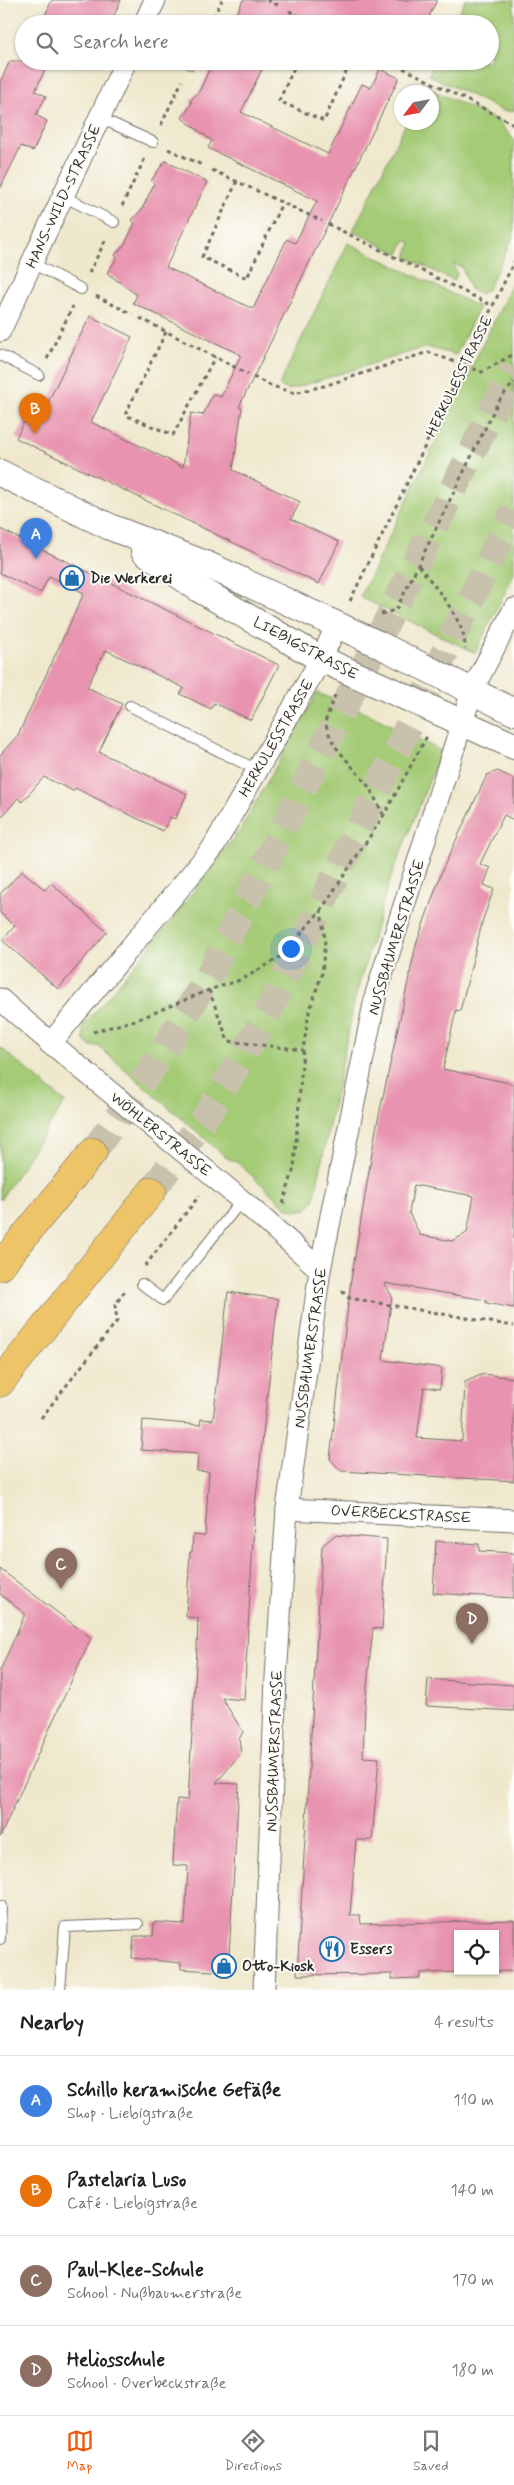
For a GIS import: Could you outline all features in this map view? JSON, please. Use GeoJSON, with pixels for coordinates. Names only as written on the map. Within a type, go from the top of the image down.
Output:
{"type":"FeatureCollection","features":[{"type":"Feature","properties":{"kind":"highway"},"geometry":{"type":"LineString","coordinates":[[0,1266],[93,1152]]}},
{"type":"Feature","properties":{"kind":"highway"},"geometry":{"type":"LineString","coordinates":[[0,1383],[152,1191]]}},
{"type":"Feature","properties":{"kind":"street"},"geometry":{"type":"LineString","coordinates":[[148,15],[155,0]]}},
{"type":"Feature","properties":{"kind":"street","name":"HANS-WILD-STRASSE"},"geometry":{"type":"LineString","coordinates":[[0,331],[122,70]]}},
{"type":"Feature","properties":{"kind":"street","name":"LIEBIGSTRASSE"},"geometry":{"type":"LineString","coordinates":[[0,472],[110,527],[208,565],[349,631],[514,712]]}},
{"type":"Feature","properties":{"kind":"street","name":"LIEBIGSTRASSE"},"geometry":{"type":"LineString","coordinates":[[110,527],[199,589],[321,659],[514,746]]}},
{"type":"Feature","properties":{"kind":"street"},"geometry":{"type":"LineString","coordinates":[[450,718],[463,687],[514,609]]}},
{"type":"Feature","properties":{"kind":"street","name":"HERKULESSTRASSE"},"geometry":{"type":"LineString","coordinates":[[50,1044],[212,850],[321,659],[349,631]]}},
{"type":"Feature","properties":{"kind":"street","name":"NUSSBAUMERSTRASSE"},"geometry":{"type":"LineString","coordinates":[[264,1990],[276,1677],[287,1509],[320,1270],[376,994],[450,718]]}},
{"type":"Feature","properties":{"kind":"street","name":"WÖHLERSTRASSE"},"geometry":{"type":"LineString","coordinates":[[0,999],[50,1044],[276,1228],[320,1270]]}},
{"type":"Feature","properties":{"kind":"street","name":"OVERBECKSTRASSE"},"geometry":{"type":"LineString","coordinates":[[287,1509],[514,1520]]}},
{"type":"Feature","properties":{"kind":"lane"},"geometry":{"type":"LineString","coordinates":[[100,118],[153,142]]}},
{"type":"Feature","properties":{"kind":"lane"},"geometry":{"type":"LineString","coordinates":[[63,196],[114,222]]}},
{"type":"Feature","properties":{"kind":"lane"},"geometry":{"type":"LineString","coordinates":[[32,263],[82,289]]}},
{"type":"Feature","properties":{"kind":"lane"},"geometry":{"type":"LineString","coordinates":[[0,355],[40,375]]}},
{"type":"Feature","properties":{"kind":"lane"},"geometry":{"type":"LineString","coordinates":[[130,706],[257,770]]}},
{"type":"Feature","properties":{"kind":"lane"},"geometry":{"type":"LineString","coordinates":[[142,1284],[163,1300],[242,1200]]}},
{"type":"Feature","properties":{"kind":"lane"},"geometry":{"type":"LineString","coordinates":[[0,1939],[1,1906]]}},
{"type":"Feature","properties":{"kind":"lane"},"geometry":{"type":"LineString","coordinates":[[60,1990],[65,1927],[138,1924]]}},
{"type":"Feature","properties":{"kind":"path"},"geometry":{"type":"LineString","coordinates":[[214,15],[222,0]]}},
{"type":"Feature","properties":{"kind":"path"},"geometry":{"type":"LineString","coordinates":[[267,0],[280,6]]}},
{"type":"Feature","properties":{"kind":"path"},"geometry":{"type":"LineString","coordinates":[[289,10],[298,15]]}},
{"type":"Feature","properties":{"kind":"path"},"geometry":{"type":"LineString","coordinates":[[293,70],[279,101],[324,121],[346,70]]}},
{"type":"Feature","properties":{"kind":"path"},"geometry":{"type":"LineString","coordinates":[[407,70],[514,124]]}},
{"type":"Feature","properties":{"kind":"path"},"geometry":{"type":"LineString","coordinates":[[153,142],[204,166]]}},
{"type":"Feature","properties":{"kind":"path"},"geometry":{"type":"LineString","coordinates":[[212,170],[322,221]]}},
{"type":"Feature","properties":{"kind":"path"},"geometry":{"type":"LineString","coordinates":[[237,181],[202,257],[247,278],[282,203]]}},
{"type":"Feature","properties":{"kind":"path"},"geometry":{"type":"LineString","coordinates":[[328,224],[493,306]]}},
{"type":"Feature","properties":{"kind":"path","name":"HERKULESSTRASSE"},"geometry":{"type":"LineString","coordinates":[[349,631],[464,366],[514,262]]}},
{"type":"Feature","properties":{"kind":"path"},"geometry":{"type":"LineString","coordinates":[[82,289],[132,314]]}},
{"type":"Feature","properties":{"kind":"path"},"geometry":{"type":"LineString","coordinates":[[140,318],[248,374]]}},
{"type":"Feature","properties":{"kind":"path"},"geometry":{"type":"LineString","coordinates":[[166,332],[125,415],[173,435],[214,357]]}},
{"type":"Feature","properties":{"kind":"path"},"geometry":{"type":"LineString","coordinates":[[253,377],[294,393],[324,386],[428,352],[482,372],[514,354]]}},
{"type":"Feature","properties":{"kind":"path"},"geometry":{"type":"LineString","coordinates":[[349,631],[371,617],[396,610],[498,402],[514,382]]}},
{"type":"Feature","properties":{"kind":"path"},"geometry":{"type":"LineString","coordinates":[[419,566],[453,613],[466,646],[463,687]]}},
{"type":"Feature","properties":{"kind":"path"},"geometry":{"type":"LineString","coordinates":[[346,670],[329,708],[325,722],[335,746],[369,787],[384,815]]}},
{"type":"Feature","properties":{"kind":"path"},"geometry":{"type":"LineString","coordinates":[[50,1044],[139,1018],[209,990],[244,979],[275,960],[294,944],[321,910],[450,718]]}},
{"type":"Feature","properties":{"kind":"path"},"geometry":{"type":"LineString","coordinates":[[276,1228],[294,1168],[303,1050],[309,1012],[322,973],[325,940],[321,910]]}},
{"type":"Feature","properties":{"kind":"path"},"geometry":{"type":"LineString","coordinates":[[209,990],[228,1041],[303,1050]]}},
{"type":"Feature","properties":{"kind":"path"},"geometry":{"type":"LineString","coordinates":[[143,1268],[214,1177]]}},
{"type":"Feature","properties":{"kind":"path"},"geometry":{"type":"LineString","coordinates":[[320,1270],[349,1298],[514,1326]]}},
{"type":"Feature","properties":{"kind":"path"},"geometry":{"type":"LineString","coordinates":[[41,1418],[117,1321],[115,1305],[131,1284]]}},
{"type":"Feature","properties":{"kind":"green space"},"geometry":{"type":"Polygon","coordinates":[[[465,0],[514,0],[514,111],[503,111],[429,75],[431,70],[499,70],[499,15],[458,15],[465,0]]]}},
{"type":"Feature","properties":{"kind":"green space"},"geometry":{"type":"Polygon","coordinates":[[[439,93],[498,121],[514,140],[514,235],[488,289],[481,294],[470,289],[462,267],[453,264],[457,274],[454,281],[406,257],[411,242],[405,241],[399,254],[353,231],[403,130],[439,130],[439,93]]]}},
{"type":"Feature","properties":{"kind":"green space"},"geometry":{"type":"Polygon","coordinates":[[[348,243],[479,307],[456,355],[426,347],[288,390],[279,385],[348,243]]]}},
{"type":"Feature","properties":{"kind":"green space"},"geometry":{"type":"Polygon","coordinates":[[[514,280],[514,574],[475,653],[360,597],[514,280]]]}},
{"type":"Feature","properties":{"kind":"green space"},"geometry":{"type":"Polygon","coordinates":[[[317,693],[363,711],[441,751],[388,885],[355,999],[314,1200],[307,1209],[296,1211],[287,1208],[238,1163],[227,1158],[98,1046],[90,1046],[84,1041],[83,1026],[165,929],[242,827],[317,693]]]}},
{"type":"Feature","properties":{"kind":"green space"},"geometry":{"type":"Polygon","coordinates":[[[0,1047],[65,1102],[0,1200],[0,1047]]]}},
{"type":"Feature","properties":{"kind":"building"},"geometry":{"type":"Polygon","coordinates":[[[52,0],[121,0],[114,15],[45,15],[52,0]]]}},
{"type":"Feature","properties":{"kind":"building"},"geometry":{"type":"Polygon","coordinates":[[[243,0],[437,0],[430,15],[236,15],[243,0]]]}},
{"type":"Feature","properties":{"kind":"building"},"geometry":{"type":"Polygon","coordinates":[[[10,61],[15,61],[15,70],[45,70],[35,91],[46,96],[36,115],[47,121],[33,151],[21,146],[0,189],[0,82],[10,61]]]}},
{"type":"Feature","properties":{"kind":"building"},"geometry":{"type":"Polygon","coordinates":[[[209,70],[262,70],[241,112],[328,154],[362,84],[371,88],[380,70],[399,78],[239,407],[242,408],[233,470],[300,502],[291,519],[339,542],[319,584],[16,438],[37,396],[48,402],[90,316],[132,337],[91,422],[183,467],[191,413],[203,415],[213,394],[221,397],[241,355],[133,303],[137,295],[107,273],[117,258],[115,255],[125,244],[135,223],[132,220],[142,209],[154,184],[151,181],[165,161],[207,182],[166,267],[253,309],[287,239],[295,243],[317,201],[208,148],[212,141],[182,118],[192,103],[190,101],[200,90],[209,70]]]}},
{"type":"Feature","properties":{"kind":"building"},"geometry":{"type":"Polygon","coordinates":[[[0,529],[279,665],[251,720],[214,703],[211,709],[180,694],[184,688],[106,650],[87,687],[122,704],[99,752],[187,794],[175,819],[170,817],[163,831],[75,788],[73,791],[44,777],[22,802],[18,798],[0,819],[0,755],[18,735],[84,593],[49,576],[41,593],[0,573],[0,529]]]}},
{"type":"Feature","properties":{"kind":"building"},"geometry":{"type":"Polygon","coordinates":[[[498,771],[514,779],[514,820],[504,815],[480,864],[490,868],[484,885],[494,889],[483,919],[460,1011],[456,1010],[443,1069],[514,1084],[514,1308],[486,1303],[486,1300],[384,1283],[392,1296],[383,1360],[442,1368],[440,1389],[424,1387],[417,1438],[462,1441],[465,1382],[483,1374],[514,1378],[514,1481],[341,1471],[330,1459],[351,1280],[376,1129],[416,945],[443,868],[487,775],[498,771]],[[414,1185],[409,1213],[420,1235],[452,1241],[467,1233],[474,1196],[414,1185]]]}},
{"type":"Feature","properties":{"kind":"building"},"geometry":{"type":"Polygon","coordinates":[[[22,871],[45,890],[51,883],[107,932],[58,989],[2,940],[15,926],[0,913],[0,894],[22,871]]]}},
{"type":"Feature","properties":{"kind":"building"},"geometry":{"type":"Polygon","coordinates":[[[228,1292],[278,1299],[255,1506],[244,1700],[222,1698],[243,1732],[239,1739],[241,1753],[216,1783],[239,1784],[228,1972],[181,1969],[181,1963],[132,1958],[134,1936],[153,1936],[154,1922],[185,1924],[188,1866],[173,1865],[177,1799],[188,1800],[197,1648],[198,1618],[186,1617],[190,1552],[192,1552],[193,1535],[205,1536],[209,1472],[197,1471],[198,1454],[141,1450],[143,1420],[200,1425],[201,1419],[213,1420],[228,1292]]]}},
{"type":"Feature","properties":{"kind":"building"},"geometry":{"type":"Polygon","coordinates":[[[335,1535],[387,1539],[382,1629],[373,1628],[365,1705],[363,1757],[379,1758],[372,1840],[356,1840],[350,1915],[360,1915],[361,1924],[514,1920],[514,1971],[499,1971],[499,1930],[454,1930],[454,1972],[420,1973],[420,1978],[392,1979],[392,1974],[297,1975],[322,1546],[335,1535]]]}},
{"type":"Feature","properties":{"kind":"building"},"geometry":{"type":"Polygon","coordinates":[[[436,1541],[479,1544],[479,1551],[514,1553],[514,1598],[433,1593],[436,1541]]]}},
{"type":"Feature","properties":{"kind":"building"},"geometry":{"type":"Polygon","coordinates":[[[0,1569],[91,1638],[0,1837],[0,1671],[25,1614],[0,1594],[0,1569]]]}},
{"type":"Feature","properties":{"kind":"building"},"geometry":{"type":"Polygon","coordinates":[[[428,1679],[514,1685],[514,1711],[426,1706],[428,1679]]]}},
{"type":"Feature","properties":{"kind":"tunnel"},"geometry":{"type":"LineString","coordinates":[[93,1152],[150,1072],[209,976],[514,368]]}},
{"type":"Feature","properties":{"kind":"tunnel"},"geometry":{"type":"LineString","coordinates":[[152,1191],[209,1112],[266,1017],[514,511]]}},
{"type":"Feature","properties":{"kind":"place","name":"Pastelaria Luso"},"geometry":{"type":"Point","coordinates":[35,434]}},
{"type":"Feature","properties":{"kind":"place","name":"Schillo keramische Gefäße"},"geometry":{"type":"Point","coordinates":[36,559]}},
{"type":"Feature","properties":{"kind":"place","name":"Die Werkerei"},"geometry":{"type":"Point","coordinates":[72,578]}},
{"type":"Feature","properties":{"kind":"place","name":"Paul-Klee-Schule"},"geometry":{"type":"Point","coordinates":[61,1589]}},
{"type":"Feature","properties":{"kind":"place","name":"Heliosschule"},"geometry":{"type":"Point","coordinates":[472,1644]}},
{"type":"Feature","properties":{"kind":"place","name":"Essers"},"geometry":{"type":"Point","coordinates":[332,1949]}},
{"type":"Feature","properties":{"kind":"place","name":"Otto-Kiosk"},"geometry":{"type":"Point","coordinates":[224,1966]}}]}
